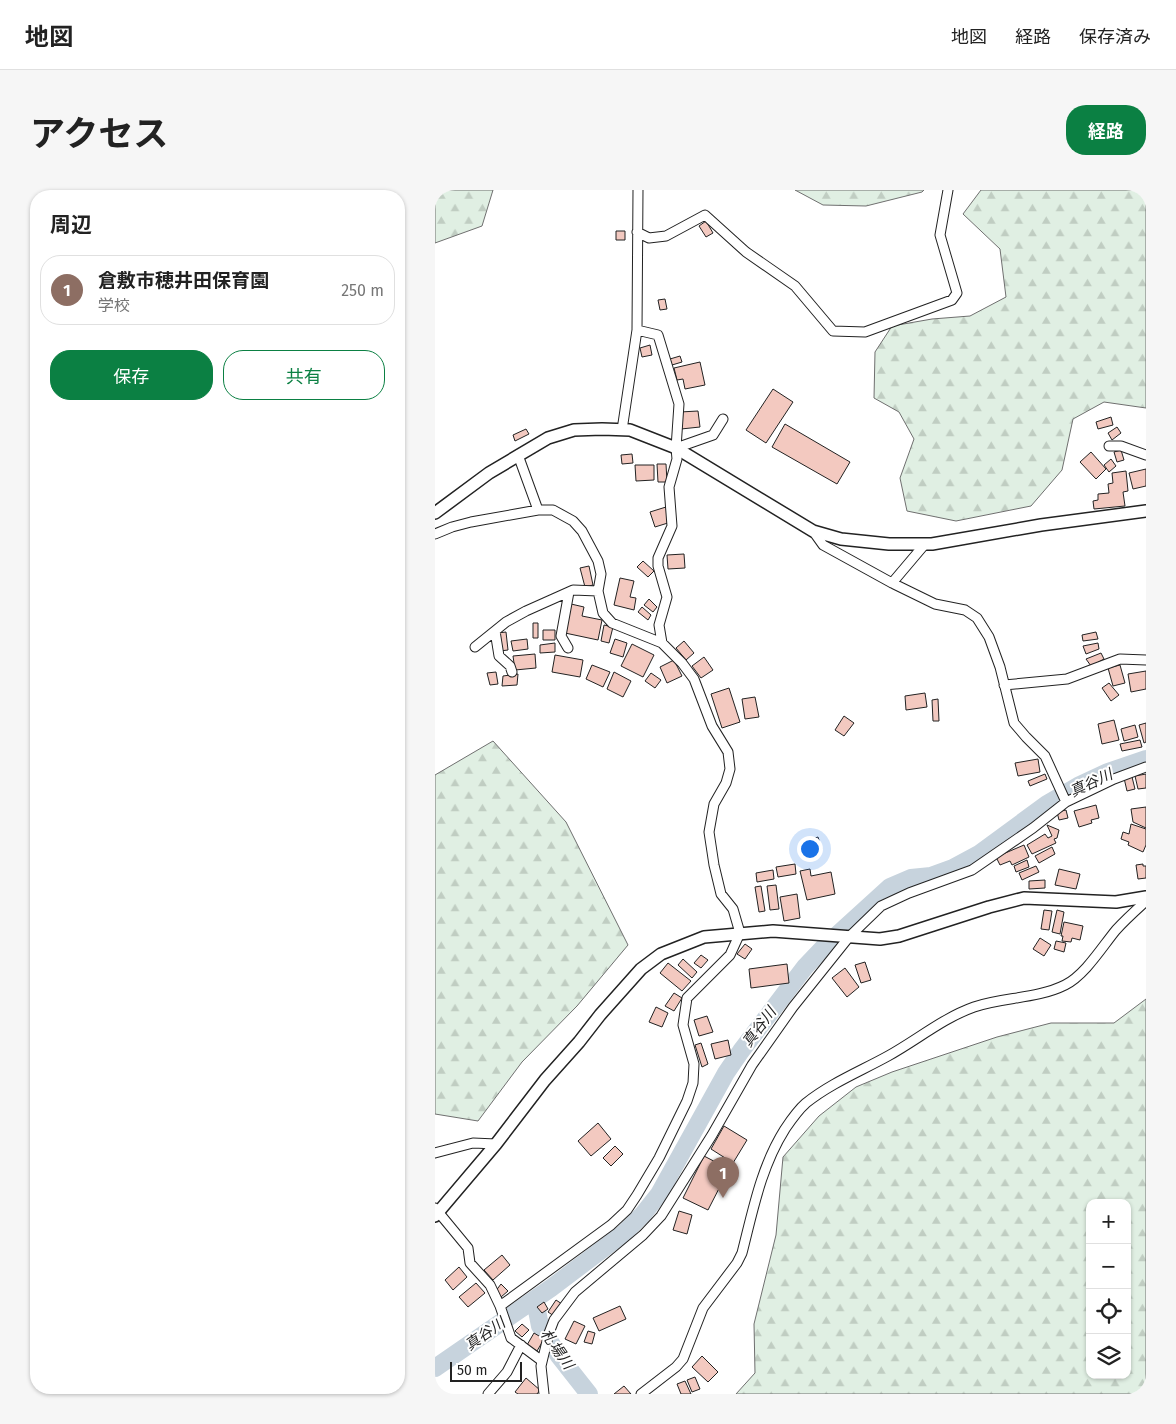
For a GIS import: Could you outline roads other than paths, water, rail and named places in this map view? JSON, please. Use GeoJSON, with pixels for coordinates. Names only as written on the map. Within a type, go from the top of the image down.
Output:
{"type":"FeatureCollection","features":[{"type":"Feature","properties":{"kind":"street"},"geometry":{"type":"LineString","coordinates":[[622,430],[637,330],[638,190]]}},
{"type":"Feature","properties":{"kind":"street"},"geometry":{"type":"LineString","coordinates":[[637,232],[649,238],[666,236],[705,215],[746,252],[795,286],[833,331],[865,332],[952,300],[957,293],[940,235],[948,190]]}},
{"type":"Feature","properties":{"kind":"street"},"geometry":{"type":"LineString","coordinates":[[637,330],[658,335],[679,404],[677,459],[669,487],[672,526],[658,558],[658,566],[667,597],[659,625],[662,643]]}},
{"type":"Feature","properties":{"kind":"street"},"geometry":{"type":"LineString","coordinates":[[676,448],[713,435],[723,419]]}},
{"type":"Feature","properties":{"kind":"street"},"geometry":{"type":"LineString","coordinates":[[435,512],[489,473],[518,455],[548,438],[574,430],[630,430],[676,448],[813,531],[841,539],[889,544],[925,544],[1041,525],[1146,511]]}},
{"type":"Feature","properties":{"kind":"street"},"geometry":{"type":"LineString","coordinates":[[1109,446],[1121,446],[1146,455]]}},
{"type":"Feature","properties":{"kind":"street"},"geometry":{"type":"LineString","coordinates":[[518,455],[538,510]]}},
{"type":"Feature","properties":{"kind":"street"},"geometry":{"type":"LineString","coordinates":[[435,534],[471,522],[538,510],[553,510],[573,521],[582,531],[600,568],[599,592],[603,613],[612,622],[662,643],[682,663],[694,679],[712,726],[728,752],[729,769],[726,783],[714,804],[709,832],[721,894],[733,909],[740,933],[730,955],[687,998],[683,1025],[694,1064],[693,1084],[687,1101],[659,1158],[627,1210],[611,1225],[500,1306]]}},
{"type":"Feature","properties":{"kind":"street"},"geometry":{"type":"LineString","coordinates":[[813,531],[823,546],[935,604],[965,610],[977,618],[989,637],[1001,667],[1015,723],[1045,756],[1065,801]]}},
{"type":"Feature","properties":{"kind":"street"},"geometry":{"type":"LineString","coordinates":[[893,583],[925,544]]}},
{"type":"Feature","properties":{"kind":"street"},"geometry":{"type":"LineString","coordinates":[[475,647],[505,622],[525,611],[573,590],[599,592]]}},
{"type":"Feature","properties":{"kind":"street"},"geometry":{"type":"LineString","coordinates":[[568,648],[561,636],[569,592]]}},
{"type":"Feature","properties":{"kind":"street"},"geometry":{"type":"LineString","coordinates":[[495,631],[499,656],[510,666],[512,672]]}},
{"type":"Feature","properties":{"kind":"street"},"geometry":{"type":"LineString","coordinates":[[1004,685],[1067,679],[1120,658],[1146,660]]}},
{"type":"Feature","properties":{"kind":"street"},"geometry":{"type":"LineString","coordinates":[[544,1394],[541,1366],[549,1333],[555,1320],[575,1292],[643,1235],[661,1216],[712,1135],[752,1065],[846,936],[881,906],[909,893],[972,870],[1033,828],[1065,801],[1114,778],[1146,767]]}},
{"type":"Feature","properties":{"kind":"street"},"geometry":{"type":"LineString","coordinates":[[542,1361],[511,1338],[500,1306],[490,1285],[470,1263],[468,1248],[436,1212],[496,1144],[545,1080],[641,969],[661,954],[703,937],[773,930],[879,939],[899,936],[989,907],[1024,898],[1116,902],[1146,897]]}},
{"type":"Feature","properties":{"kind":"street"},"geometry":{"type":"LineString","coordinates":[[641,1394],[676,1367],[683,1359],[703,1308],[737,1264],[742,1253],[761,1180],[774,1148],[793,1117],[806,1103],[935,1026],[971,1008],[990,1002],[1043,994],[1067,984],[1085,968],[1118,928],[1146,901]]}},
{"type":"Feature","properties":{"kind":"street"},"geometry":{"type":"LineString","coordinates":[[435,1153],[473,1143],[496,1144]]}},
{"type":"Feature","properties":{"kind":"street"},"geometry":{"type":"LineString","coordinates":[[488,1394],[507,1372],[521,1345]]}},
{"type":"Feature","properties":{"kind":"waterway","name":"真谷川"},"geometry":{"type":"LineString","coordinates":[[435,1368],[551,1288],[624,1233],[643,1214],[659,1194],[726,1073],[741,1051],[805,967],[824,947],[890,887],[911,878],[931,876],[953,868],[979,854],[1047,804],[1078,786],[1108,772],[1146,759]]}},
{"type":"Feature","properties":{"kind":"waterway","name":"札場川"},"geometry":{"type":"LineString","coordinates":[[535,1300],[540,1326],[559,1356],[589,1394]]}},
{"type":"Feature","properties":{"kind":"place","name":"倉敷市穂井田保育園"},"geometry":{"type":"Point","coordinates":[723,1198]}}]}
